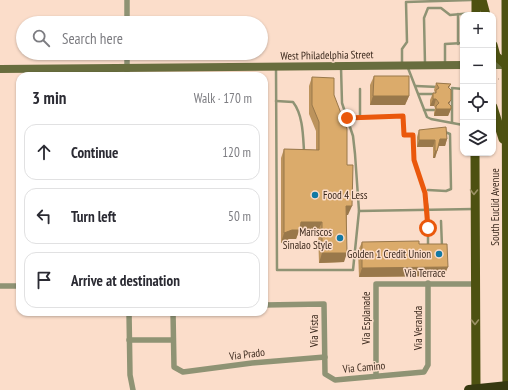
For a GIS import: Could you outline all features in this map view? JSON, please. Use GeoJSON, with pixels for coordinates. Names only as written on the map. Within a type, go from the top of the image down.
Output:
{"type":"FeatureCollection","features":[{"type":"Feature","properties":{"kind":"highway"},"geometry":{"type":"LineString","coordinates":[[474,390],[508,387]]}},
{"type":"Feature","properties":{"kind":"main road"},"geometry":{"type":"LineString","coordinates":[[476,0],[476,12]]}},
{"type":"Feature","properties":{"kind":"main road"},"geometry":{"type":"LineString","coordinates":[[482,0],[485,12]]}},
{"type":"Feature","properties":{"kind":"main road","name":"South Euclid Avenue"},"geometry":{"type":"LineString","coordinates":[[506,0],[508,387]]}},
{"type":"Feature","properties":{"kind":"main road"},"geometry":{"type":"LineString","coordinates":[[494,48],[496,56],[506,64]]}},
{"type":"Feature","properties":{"kind":"main road"},"geometry":{"type":"LineString","coordinates":[[496,65],[506,64]]}},
{"type":"Feature","properties":{"kind":"main road","name":"West Philadelphia Street"},"geometry":{"type":"LineString","coordinates":[[0,69],[127,72],[276,67],[460,65]]}},
{"type":"Feature","properties":{"kind":"main road"},"geometry":{"type":"LineString","coordinates":[[496,116],[503,138],[506,162]]}},
{"type":"Feature","properties":{"kind":"main road","name":"South Euclid Avenue"},"geometry":{"type":"LineString","coordinates":[[474,390],[475,156]]}},
{"type":"Feature","properties":{"kind":"street"},"geometry":{"type":"LineString","coordinates":[[127,0],[127,16]]}},
{"type":"Feature","properties":{"kind":"street"},"geometry":{"type":"LineString","coordinates":[[127,60],[127,72]]}},
{"type":"Feature","properties":{"kind":"street","name":"Via Veranda"},"geometry":{"type":"LineString","coordinates":[[424,372],[428,365],[428,283]]}},
{"type":"Feature","properties":{"kind":"street","name":"Via Terrace"},"geometry":{"type":"LineString","coordinates":[[376,284],[475,284]]}},
{"type":"Feature","properties":{"kind":"street","name":"Via Esplanade"},"geometry":{"type":"LineString","coordinates":[[376,284],[376,376]]}},
{"type":"Feature","properties":{"kind":"street"},"geometry":{"type":"LineString","coordinates":[[0,286],[16,286]]}},
{"type":"Feature","properties":{"kind":"street","name":"Via Vista"},"geometry":{"type":"LineString","coordinates":[[268,305],[324,304],[325,357]]}},
{"type":"Feature","properties":{"kind":"street"},"geometry":{"type":"LineString","coordinates":[[129,316],[130,375],[133,390]]}},
{"type":"Feature","properties":{"kind":"street"},"geometry":{"type":"LineString","coordinates":[[130,340],[173,340],[173,316]]}},
{"type":"Feature","properties":{"kind":"street","name":"Via Prado"},"geometry":{"type":"LineString","coordinates":[[173,340],[174,367],[183,372],[252,363],[325,357]]}},
{"type":"Feature","properties":{"kind":"street","name":"Via Camino"},"geometry":{"type":"LineString","coordinates":[[325,357],[325,374],[335,380],[424,372]]}},
{"type":"Feature","properties":{"kind":"lane"},"geometry":{"type":"LineString","coordinates":[[460,124],[427,117],[416,86],[404,66],[402,49],[407,42],[406,2],[471,0]]}},
{"type":"Feature","properties":{"kind":"lane"},"geometry":{"type":"LineString","coordinates":[[426,66],[424,31],[425,12],[428,8],[434,7],[441,8],[450,15],[458,14],[458,44],[445,44],[445,65]]}},
{"type":"Feature","properties":{"kind":"lane"},"geometry":{"type":"LineString","coordinates":[[276,67],[277,270],[353,270],[359,211],[356,154],[353,136],[342,104],[341,66]]}},
{"type":"Feature","properties":{"kind":"lane"},"geometry":{"type":"LineString","coordinates":[[416,86],[460,89]]}},
{"type":"Feature","properties":{"kind":"lane"},"geometry":{"type":"LineString","coordinates":[[360,88],[360,117]]}},
{"type":"Feature","properties":{"kind":"lane"},"geometry":{"type":"LineString","coordinates":[[452,88],[452,122]]}},
{"type":"Feature","properties":{"kind":"lane"},"geometry":{"type":"LineString","coordinates":[[419,94],[434,94]]}},
{"type":"Feature","properties":{"kind":"lane"},"geometry":{"type":"LineString","coordinates":[[448,94],[453,94]]}},
{"type":"Feature","properties":{"kind":"lane"},"geometry":{"type":"LineString","coordinates":[[276,101],[293,102],[303,130],[304,151]]}},
{"type":"Feature","properties":{"kind":"lane"},"geometry":{"type":"LineString","coordinates":[[424,110],[434,110]]}},
{"type":"Feature","properties":{"kind":"lane"},"geometry":{"type":"LineString","coordinates":[[347,118],[403,116],[404,135],[413,135],[420,132]]}},
{"type":"Feature","properties":{"kind":"lane"},"geometry":{"type":"LineString","coordinates":[[428,190],[446,191],[451,188],[450,134],[444,132]]}},
{"type":"Feature","properties":{"kind":"lane"},"geometry":{"type":"LineString","coordinates":[[413,135],[414,160],[425,193],[428,209],[428,248]]}},
{"type":"Feature","properties":{"kind":"lane"},"geometry":{"type":"LineString","coordinates":[[359,211],[474,209]]}},
{"type":"Feature","properties":{"kind":"lane"},"geometry":{"type":"LineString","coordinates":[[421,248],[442,247],[441,221]]}},
{"type":"Feature","properties":{"kind":"lane"},"geometry":{"type":"LineString","coordinates":[[355,248],[363,248]]}},
{"type":"Feature","properties":{"kind":"building"},"geometry":{"type":"Polygon","coordinates":[[[374,76],[409,76],[409,96],[373,96],[374,76]]]}},
{"type":"Feature","properties":{"kind":"building"},"geometry":{"type":"Polygon","coordinates":[[[312,77],[334,78],[334,95],[347,129],[347,165],[353,165],[352,206],[346,206],[347,253],[322,253],[322,222],[301,222],[300,230],[292,230],[284,233],[284,149],[319,150],[319,122],[312,105],[312,77]]]}},
{"type":"Feature","properties":{"kind":"building"},"geometry":{"type":"Polygon","coordinates":[[[436,83],[451,84],[448,87],[451,90],[451,100],[448,103],[451,106],[451,109],[436,109],[436,106],[439,103],[436,99],[433,99],[433,93],[436,93],[436,90],[439,88],[436,83]]]}},
{"type":"Feature","properties":{"kind":"building"},"geometry":{"type":"Polygon","coordinates":[[[446,127],[447,139],[440,139],[437,151],[435,151],[435,140],[419,140],[419,130],[446,127]]]}},
{"type":"Feature","properties":{"kind":"building"},"geometry":{"type":"Polygon","coordinates":[[[419,241],[419,244],[447,244],[448,267],[362,268],[362,242],[419,241]]]}},
{"type":"Feature","properties":{"kind":"place","name":"Food 4 Less"},"geometry":{"type":"Point","coordinates":[315,195]}},
{"type":"Feature","properties":{"kind":"place","name":"Mariscos Sinalao Style"},"geometry":{"type":"Point","coordinates":[340,238]}},
{"type":"Feature","properties":{"kind":"place","name":"Golden 1 Credit Union"},"geometry":{"type":"Point","coordinates":[439,254]}},
{"type":"Feature","properties":{"kind":"route"},"geometry":{"type":"LineString","coordinates":[[347,118],[403,116],[404,135],[413,135],[414,160],[425,193],[428,209],[428,228]]}}]}
